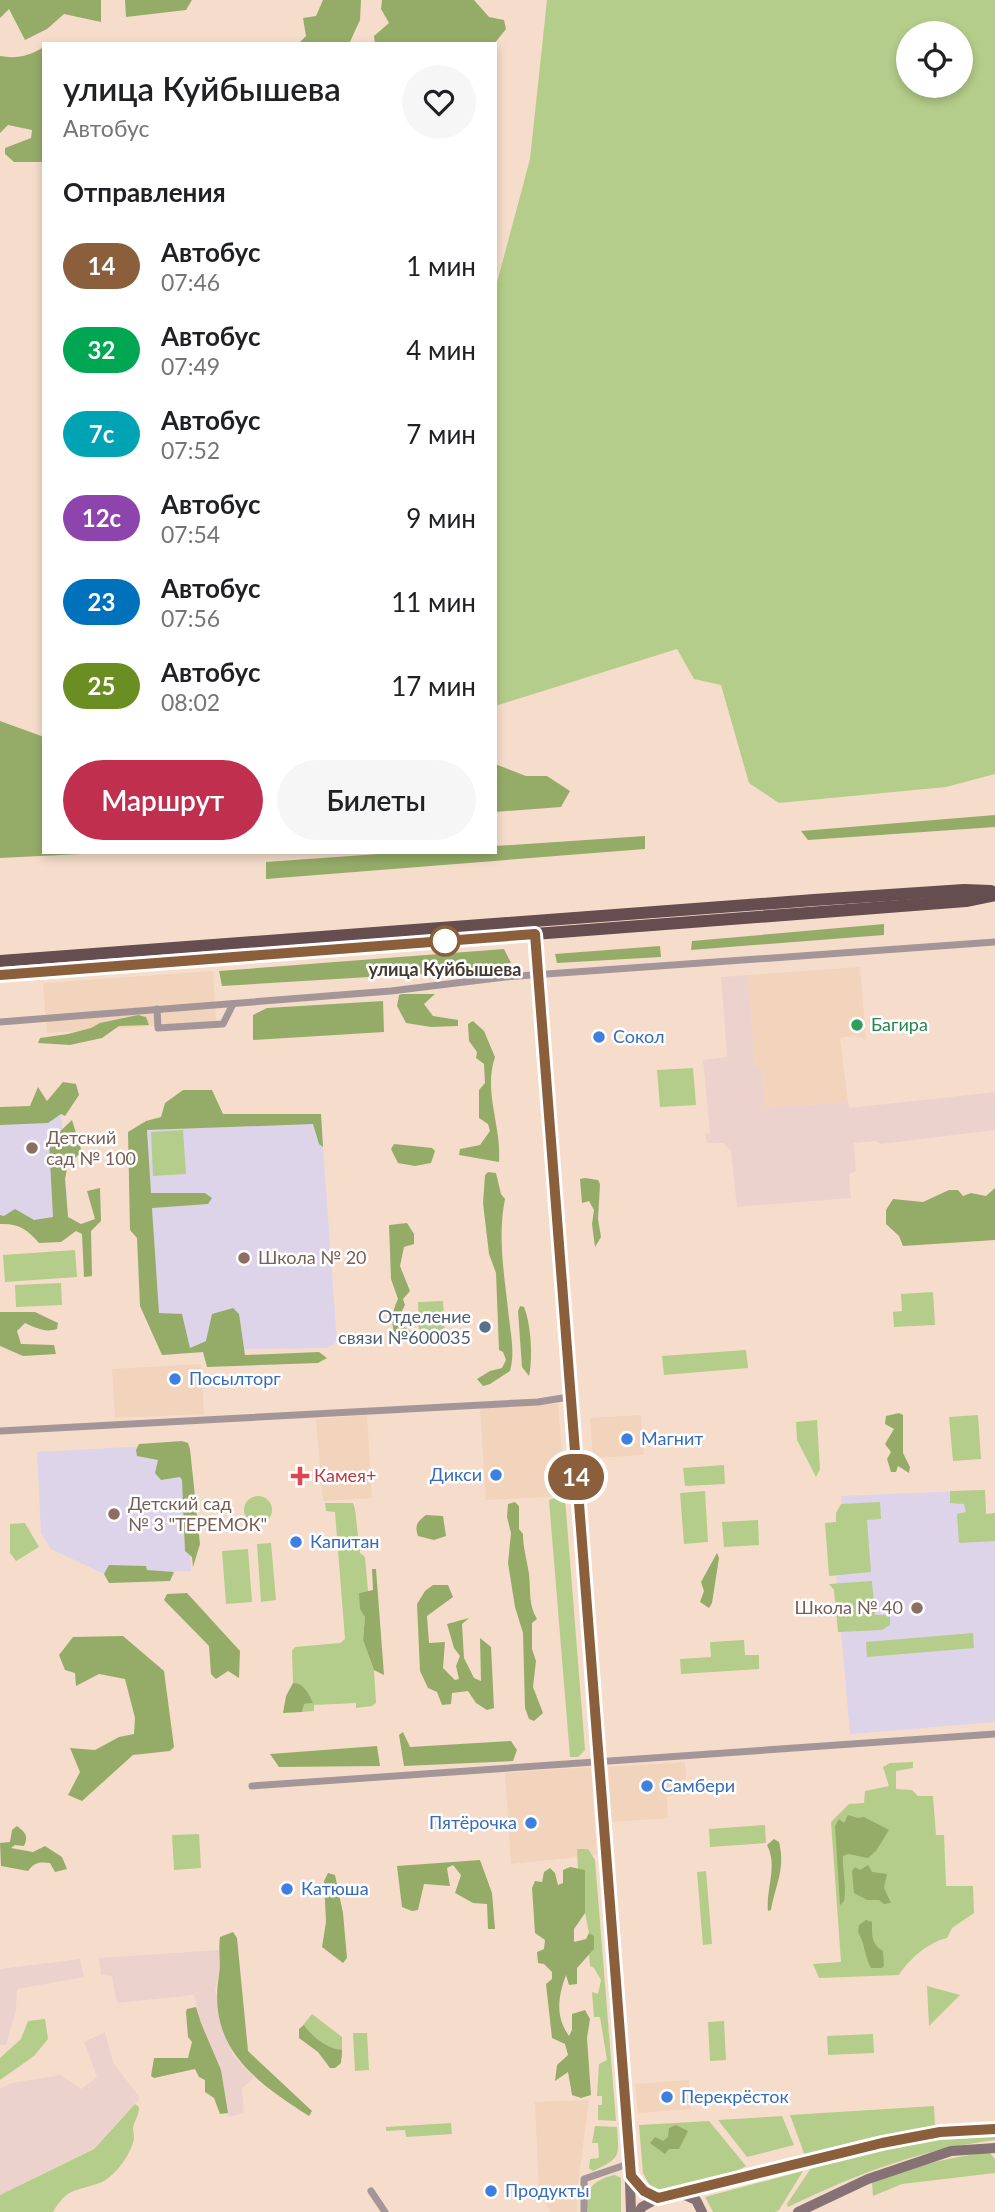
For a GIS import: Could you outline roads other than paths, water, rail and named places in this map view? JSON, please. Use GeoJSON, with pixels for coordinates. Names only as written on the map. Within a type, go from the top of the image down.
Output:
{"type":"FeatureCollection","features":[{"type":"Feature","properties":{"kind":"highway"},"geometry":{"type":"LineString","coordinates":[[0,975],[964,890],[995,893]]}},
{"type":"Feature","properties":{"kind":"highway"},"geometry":{"type":"LineString","coordinates":[[0,961],[534,927]]}},
{"type":"Feature","properties":{"kind":"main road"},"geometry":{"type":"LineString","coordinates":[[534,927],[631,2163],[631,2212]]}},
{"type":"Feature","properties":{"kind":"main road"},"geometry":{"type":"LineString","coordinates":[[639,2212],[642,2207],[658,2198],[882,2143],[940,2132],[995,2129]]}},
{"type":"Feature","properties":{"kind":"main road"},"geometry":{"type":"LineString","coordinates":[[798,2212],[868,2179],[951,2151],[995,2147]]}},
{"type":"Feature","properties":{"kind":"main road"},"geometry":{"type":"LineString","coordinates":[[631,2176],[644,2191],[658,2198]]}},
{"type":"Feature","properties":{"kind":"main road"},"geometry":{"type":"LineString","coordinates":[[680,2193],[696,2200],[702,2212]]}},
{"type":"Feature","properties":{"kind":"street"},"geometry":{"type":"LineString","coordinates":[[0,1022],[233,1004],[538,975],[995,942]]}},
{"type":"Feature","properties":{"kind":"street"},"geometry":{"type":"LineString","coordinates":[[157,1009],[158,1028],[223,1024],[233,1004]]}},
{"type":"Feature","properties":{"kind":"street"},"geometry":{"type":"LineString","coordinates":[[0,1431],[538,1402],[569,1397]]}},
{"type":"Feature","properties":{"kind":"street"},"geometry":{"type":"LineString","coordinates":[[251,1786],[995,1734]]}},
{"type":"Feature","properties":{"kind":"street"},"geometry":{"type":"LineString","coordinates":[[583,2212],[584,2179],[631,2163]]}},
{"type":"Feature","properties":{"kind":"street"},"geometry":{"type":"LineString","coordinates":[[371,2191],[385,2212]]}},
{"type":"Feature","properties":{"kind":"place","name":"улица Куйбышева"},"geometry":{"type":"Point","coordinates":[445,941]}},
{"type":"Feature","properties":{"kind":"place","name":"Багира"},"geometry":{"type":"Point","coordinates":[857,1025]}},
{"type":"Feature","properties":{"kind":"place","name":"Сокол"},"geometry":{"type":"Point","coordinates":[599,1037]}},
{"type":"Feature","properties":{"kind":"place","name":"Детский сад № 100"},"geometry":{"type":"Point","coordinates":[32,1148]}},
{"type":"Feature","properties":{"kind":"place","name":"Школа № 20"},"geometry":{"type":"Point","coordinates":[244,1258]}},
{"type":"Feature","properties":{"kind":"place","name":"Отделение связи №600035"},"geometry":{"type":"Point","coordinates":[485,1327]}},
{"type":"Feature","properties":{"kind":"place","name":"Посылторг"},"geometry":{"type":"Point","coordinates":[175,1379]}},
{"type":"Feature","properties":{"kind":"place","name":"Магнит"},"geometry":{"type":"Point","coordinates":[627,1439]}},
{"type":"Feature","properties":{"kind":"place","name":"Дикси"},"geometry":{"type":"Point","coordinates":[496,1475]}},
{"type":"Feature","properties":{"kind":"place","name":"Камея+"},"geometry":{"type":"Point","coordinates":[300,1476]}},
{"type":"Feature","properties":{"kind":"place","name":"Детский сад № 3 \"ТЕРЕМОК\""},"geometry":{"type":"Point","coordinates":[114,1514]}},
{"type":"Feature","properties":{"kind":"place","name":"Капитан"},"geometry":{"type":"Point","coordinates":[296,1542]}},
{"type":"Feature","properties":{"kind":"place","name":"Школа № 40"},"geometry":{"type":"Point","coordinates":[917,1608]}},
{"type":"Feature","properties":{"kind":"place","name":"Самбери"},"geometry":{"type":"Point","coordinates":[647,1786]}},
{"type":"Feature","properties":{"kind":"place","name":"Пятёрочка"},"geometry":{"type":"Point","coordinates":[531,1823]}},
{"type":"Feature","properties":{"kind":"place","name":"Катюша"},"geometry":{"type":"Point","coordinates":[287,1889]}},
{"type":"Feature","properties":{"kind":"place","name":"Перекрёсток"},"geometry":{"type":"Point","coordinates":[667,2097]}},
{"type":"Feature","properties":{"kind":"place","name":"Продукты"},"geometry":{"type":"Point","coordinates":[491,2191]}}]}
